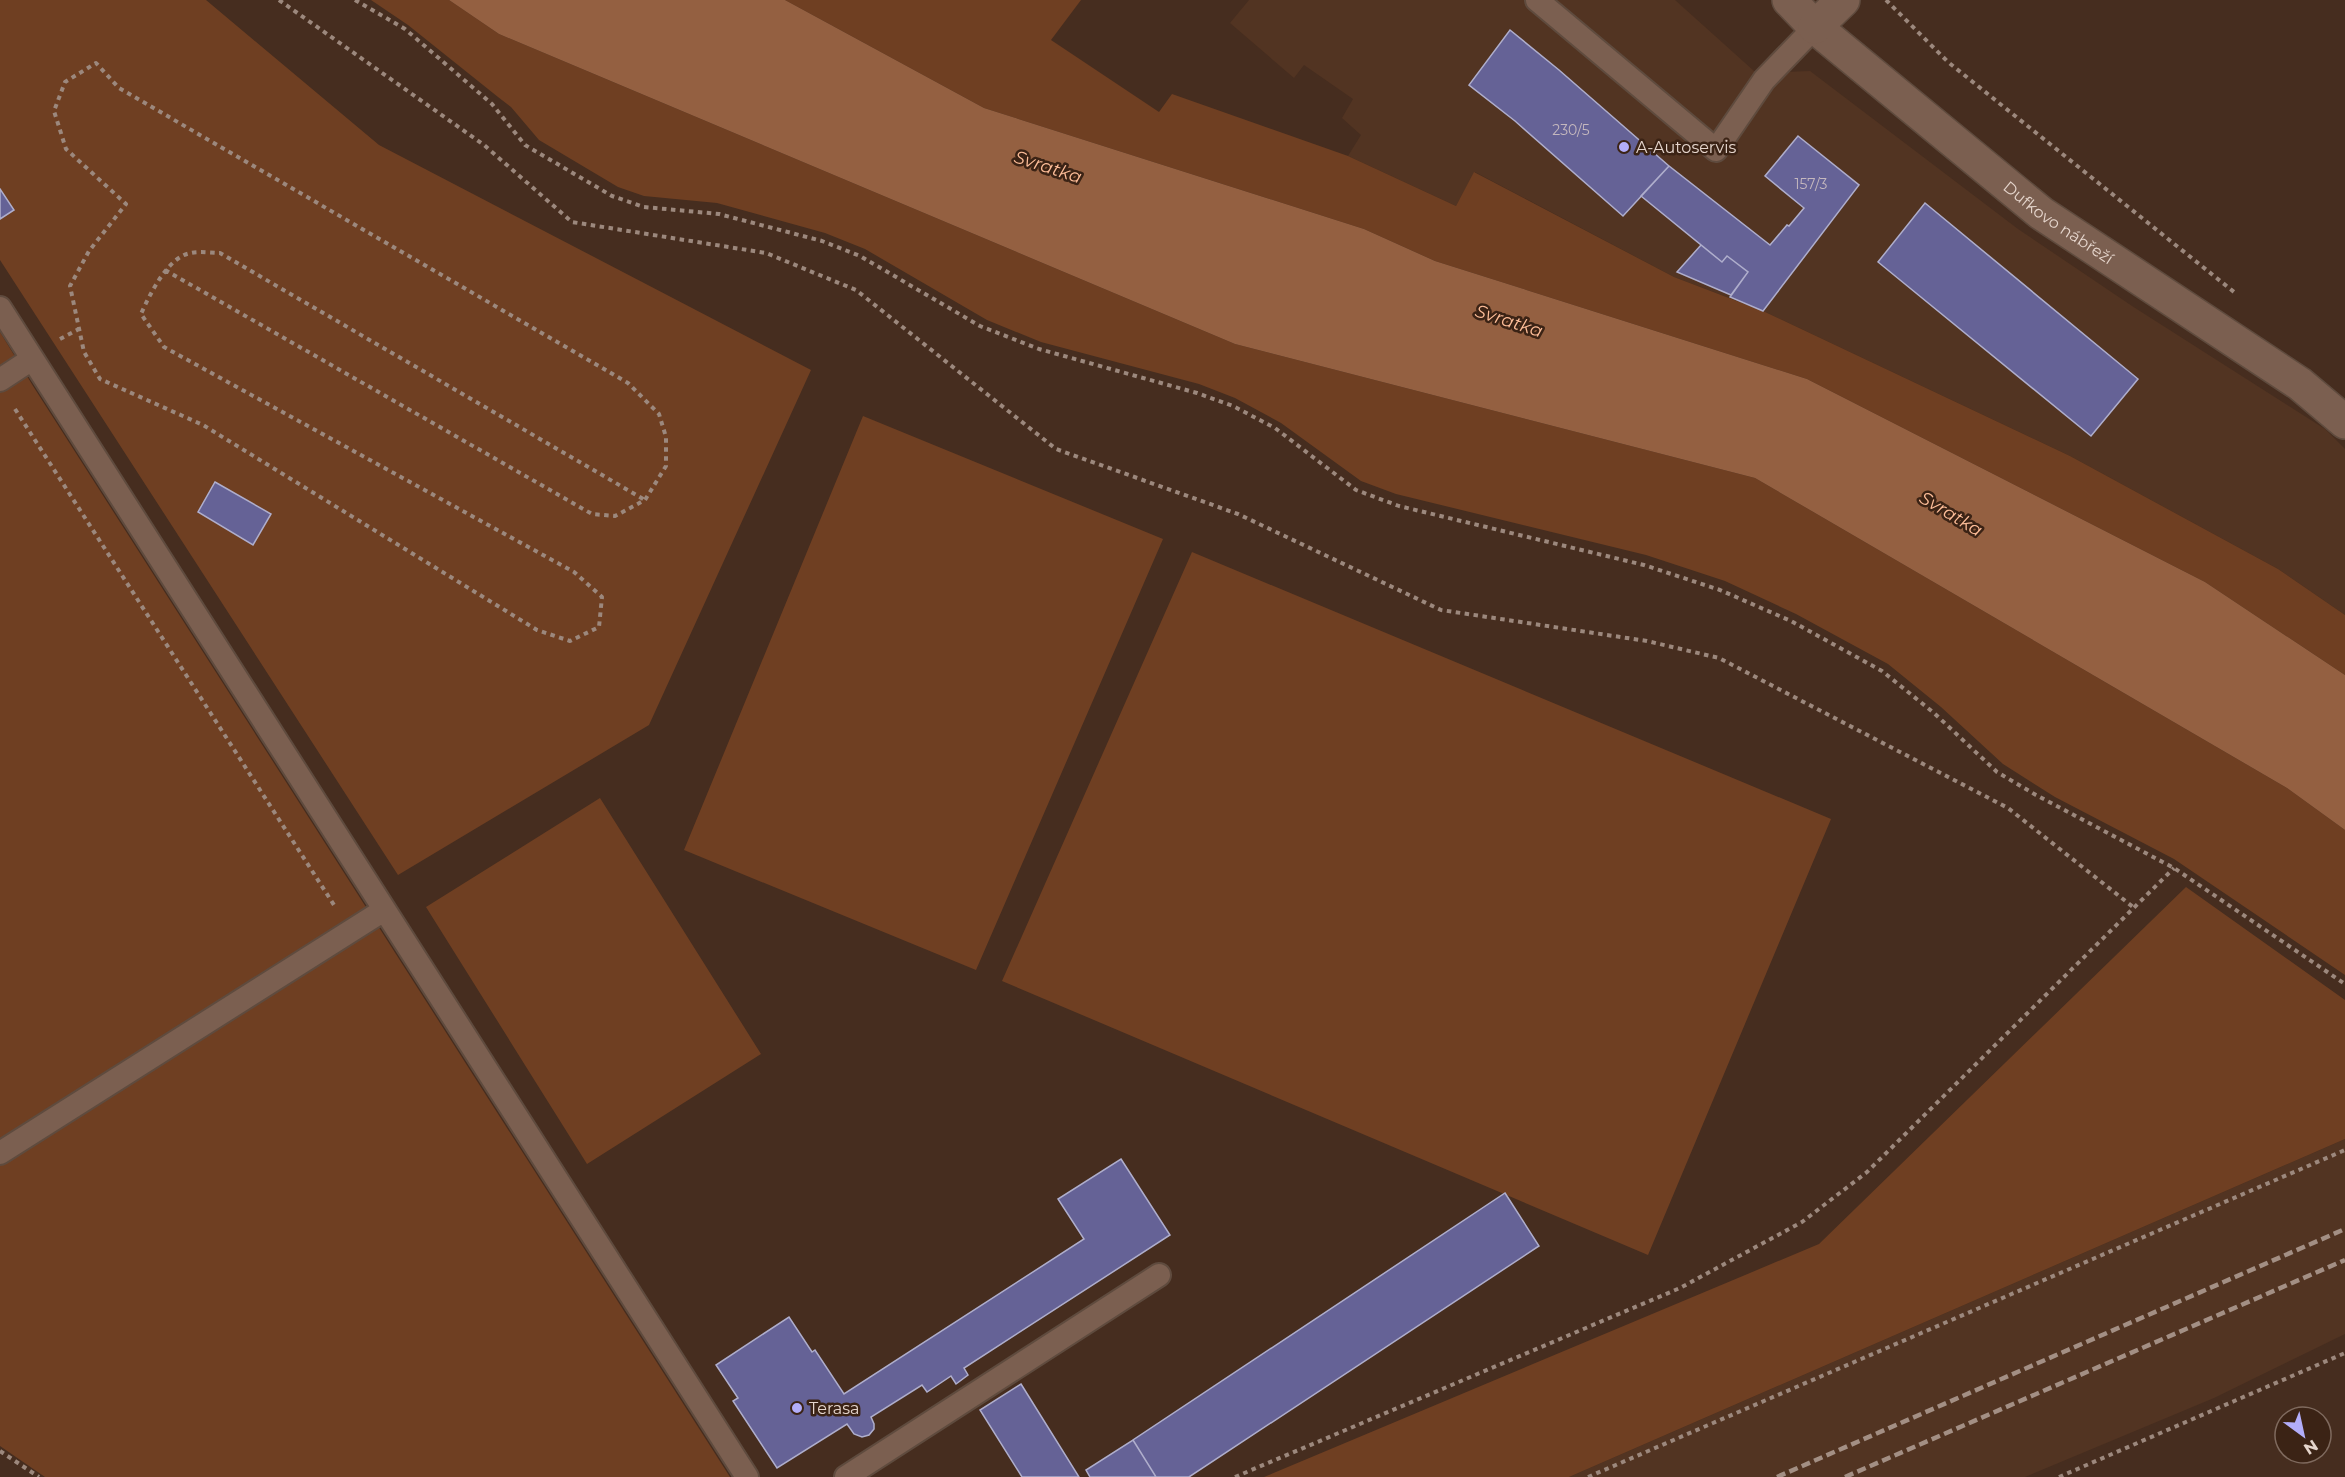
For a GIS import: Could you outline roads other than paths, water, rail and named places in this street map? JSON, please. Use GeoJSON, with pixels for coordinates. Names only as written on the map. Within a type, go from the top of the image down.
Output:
{"type":"FeatureCollection","features":[{"type":"Feature","properties":{"kind":"street","name":"Dufkovo nábřeží"},"geometry":{"type":"LineString","coordinates":[[1789,0],[1815,27],[2041,213],[2300,384],[2345,422]]}},
{"type":"Feature","properties":{"kind":"street"},"geometry":{"type":"LineString","coordinates":[[1815,27],[1843,0]]}},
{"type":"Feature","properties":{"kind":"lane"},"geometry":{"type":"LineString","coordinates":[[1537,0],[1716,150],[1764,80],[1815,27]]}},
{"type":"Feature","properties":{"kind":"lane"},"geometry":{"type":"LineString","coordinates":[[0,308],[747,1477]]}},
{"type":"Feature","properties":{"kind":"lane"},"geometry":{"type":"LineString","coordinates":[[0,380],[32,359]]}},
{"type":"Feature","properties":{"kind":"lane"},"geometry":{"type":"LineString","coordinates":[[0,1153],[384,910]]}},
{"type":"Feature","properties":{"kind":"lane"},"geometry":{"type":"LineString","coordinates":[[846,1477],[1159,1275]]}},
{"type":"Feature","properties":{"kind":"water","name":"Svratka"},"geometry":{"type":"Polygon","coordinates":[[[449,0],[785,0],[984,108],[1364,229],[1435,261],[1807,379],[2205,582],[2345,675],[2345,830],[2287,788],[1755,478],[1235,344],[499,34],[449,0]]]}},
{"type":"Feature","properties":{"kind":"railway"},"geometry":{"type":"LineString","coordinates":[[1777,1477],[2345,1229]]}},
{"type":"Feature","properties":{"kind":"railway"},"geometry":{"type":"LineString","coordinates":[[1845,1477],[2345,1260]]}},
{"type":"Feature","properties":{"kind":"place","name":"A-Autoservis"},"geometry":{"type":"Point","coordinates":[1624,147]}},
{"type":"Feature","properties":{"kind":"place","name":"Terasa"},"geometry":{"type":"Point","coordinates":[797,1408]}}]}
